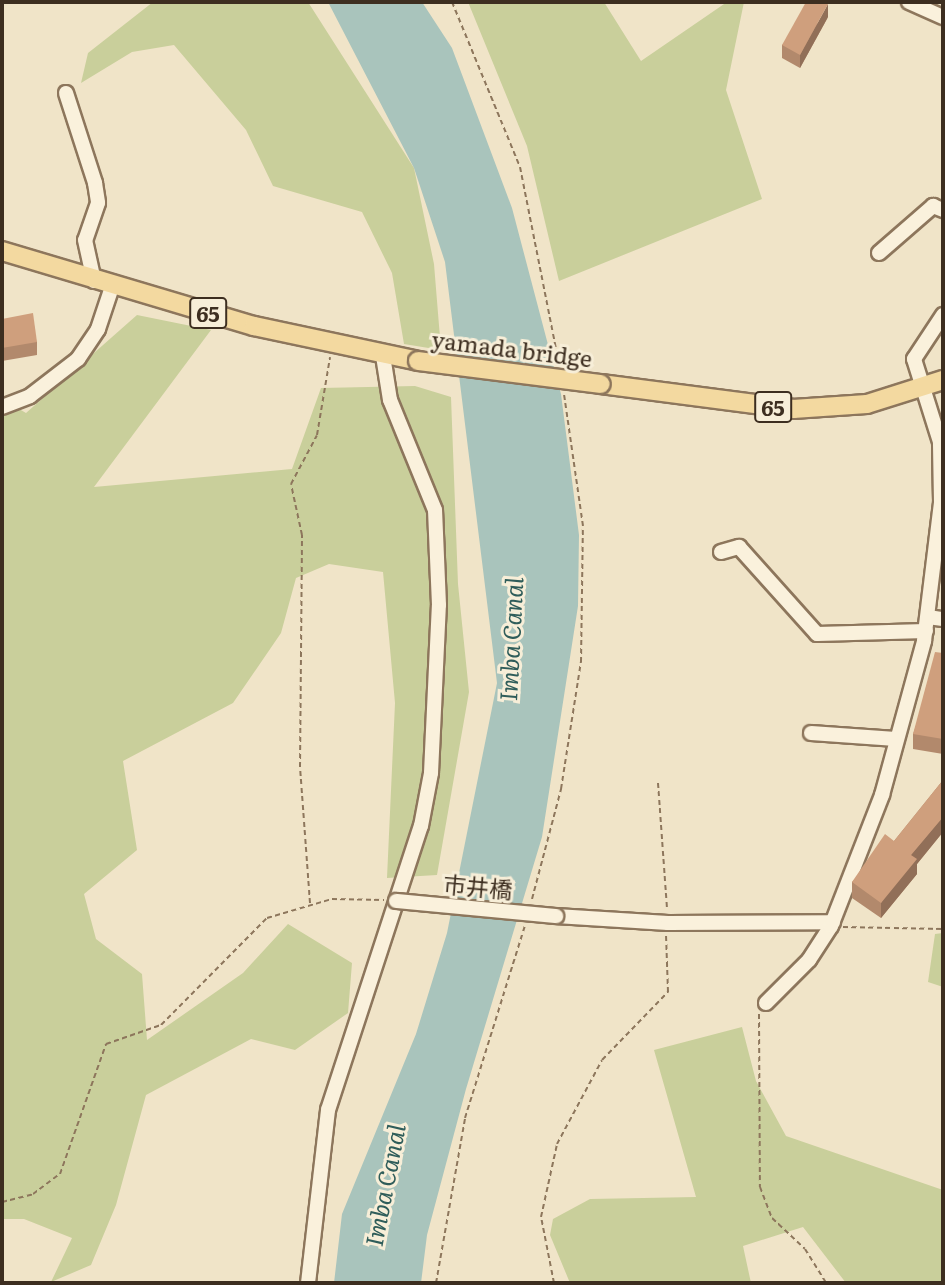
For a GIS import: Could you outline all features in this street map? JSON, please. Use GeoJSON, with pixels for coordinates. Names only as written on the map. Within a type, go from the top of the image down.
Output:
{"type":"FeatureCollection","features":[{"type":"Feature","properties":{"kind":"main road","name":"65"},"geometry":{"type":"LineString","coordinates":[[2,251],[113,287],[332,346],[383,356]]}},
{"type":"Feature","properties":{"kind":"main road","name":"yamada bridge"},"geometry":{"type":"LineString","coordinates":[[383,356],[793,409],[866,404],[922,388]]}},
{"type":"Feature","properties":{"kind":"main road","name":"65"},"geometry":{"type":"LineString","coordinates":[[922,388],[943,380]]}},
{"type":"Feature","properties":{"kind":"street"},"geometry":{"type":"LineString","coordinates":[[909,2],[942,14]]}},
{"type":"Feature","properties":{"kind":"street"},"geometry":{"type":"LineString","coordinates":[[66,93],[95,183],[98,203],[85,240],[94,281]]}},
{"type":"Feature","properties":{"kind":"street"},"geometry":{"type":"LineString","coordinates":[[879,253],[933,206],[943,210]]}},
{"type":"Feature","properties":{"kind":"street"},"geometry":{"type":"LineString","coordinates":[[2,407],[30,396],[78,359],[98,329],[113,287]]}},
{"type":"Feature","properties":{"kind":"street"},"geometry":{"type":"LineString","coordinates":[[766,1003],[809,960],[832,924],[875,816],[927,624],[940,442],[914,359],[943,315]]}},
{"type":"Feature","properties":{"kind":"street"},"geometry":{"type":"LineString","coordinates":[[308,1283],[328,1110],[421,826],[430,774],[439,605],[435,510],[390,400],[383,356]]}},
{"type":"Feature","properties":{"kind":"street"},"geometry":{"type":"LineString","coordinates":[[721,552],[739,547],[817,634],[927,624],[943,619]]}},
{"type":"Feature","properties":{"kind":"street"},"geometry":{"type":"LineString","coordinates":[[811,733],[896,739]]}},
{"type":"Feature","properties":{"kind":"street","name":"市井橋"},"geometry":{"type":"LineString","coordinates":[[396,901],[667,923],[832,924]]}},
{"type":"Feature","properties":{"kind":"path"},"geometry":{"type":"LineString","coordinates":[[452,2],[520,167],[560,373]]}},
{"type":"Feature","properties":{"kind":"path"},"geometry":{"type":"LineString","coordinates":[[310,902],[300,767],[302,535],[291,484],[317,435],[332,346]]}},
{"type":"Feature","properties":{"kind":"path"},"geometry":{"type":"LineString","coordinates":[[530,908],[561,789],[582,662],[583,526],[563,386]]}},
{"type":"Feature","properties":{"kind":"path"},"geometry":{"type":"LineString","coordinates":[[554,1283],[541,1217],[556,1144],[602,1060],[668,992],[667,923],[658,783]]}},
{"type":"Feature","properties":{"kind":"path"},"geometry":{"type":"LineString","coordinates":[[2,1202],[33,1194],[61,1174],[106,1044],[161,1025],[231,960],[256,926],[310,902],[396,901]]}},
{"type":"Feature","properties":{"kind":"path"},"geometry":{"type":"LineString","coordinates":[[436,1283],[465,1118],[526,921]]}},
{"type":"Feature","properties":{"kind":"path"},"geometry":{"type":"LineString","coordinates":[[832,924],[943,929]]}},
{"type":"Feature","properties":{"kind":"path"},"geometry":{"type":"LineString","coordinates":[[766,1003],[757,1020],[764,1077],[760,1187],[772,1218],[805,1249],[826,1283]]}},
{"type":"Feature","properties":{"kind":"green space"},"geometry":{"type":"Polygon","coordinates":[[[153,2],[308,2],[414,168],[434,264],[441,350],[404,344],[392,273],[362,212],[273,186],[246,130],[174,45],[132,52],[81,83],[88,53],[153,2]]]}},
{"type":"Feature","properties":{"kind":"green space"},"geometry":{"type":"Polygon","coordinates":[[[468,2],[604,2],[641,61],[727,2],[744,2],[726,90],[762,199],[559,281],[527,146],[468,2]]]}},
{"type":"Feature","properties":{"kind":"green space"},"geometry":{"type":"Polygon","coordinates":[[[137,315],[211,330],[94,487],[292,469],[321,388],[415,386],[451,397],[458,584],[469,692],[437,875],[387,878],[395,703],[383,572],[329,564],[296,578],[281,633],[233,703],[123,761],[137,850],[84,894],[96,939],[142,974],[147,1040],[243,973],[288,924],[352,963],[348,1013],[295,1050],[251,1039],[146,1095],[116,1205],[91,1265],[51,1282],[72,1238],[24,1219],[2,1219],[2,399],[26,413],[137,315]]]}},
{"type":"Feature","properties":{"kind":"green space"},"geometry":{"type":"Polygon","coordinates":[[[943,933],[943,987],[928,982],[935,934],[943,933]]]}},
{"type":"Feature","properties":{"kind":"green space"},"geometry":{"type":"Polygon","coordinates":[[[742,1027],[756,1081],[786,1136],[943,1190],[943,1283],[846,1283],[803,1227],[743,1246],[751,1283],[570,1283],[550,1235],[553,1219],[590,1199],[696,1197],[654,1050],[742,1027]]]}},
{"type":"Feature","properties":{"kind":"water","name":"Imba Canal"},"geometry":{"type":"Polygon","coordinates":[[[328,2],[422,2],[452,48],[512,208],[561,394],[579,535],[578,606],[542,837],[466,1089],[427,1235],[421,1283],[334,1283],[342,1214],[416,1034],[447,933],[497,683],[445,262],[414,168],[328,2]]]}},
{"type":"Feature","properties":{"kind":"building"},"geometry":{"type":"Polygon","coordinates":[[[806,2],[828,4],[800,55],[782,45],[806,2]]]}},
{"type":"Feature","properties":{"kind":"building"},"geometry":{"type":"Polygon","coordinates":[[[33,313],[37,342],[2,348],[2,319],[33,313]]]}},
{"type":"Feature","properties":{"kind":"building"},"geometry":{"type":"Polygon","coordinates":[[[935,652],[943,653],[943,739],[913,734],[935,652]]]}},
{"type":"Feature","properties":{"kind":"building"},"geometry":{"type":"Polygon","coordinates":[[[943,780],[943,817],[911,855],[917,859],[881,903],[852,882],[885,834],[894,841],[943,780]]]}}]}
